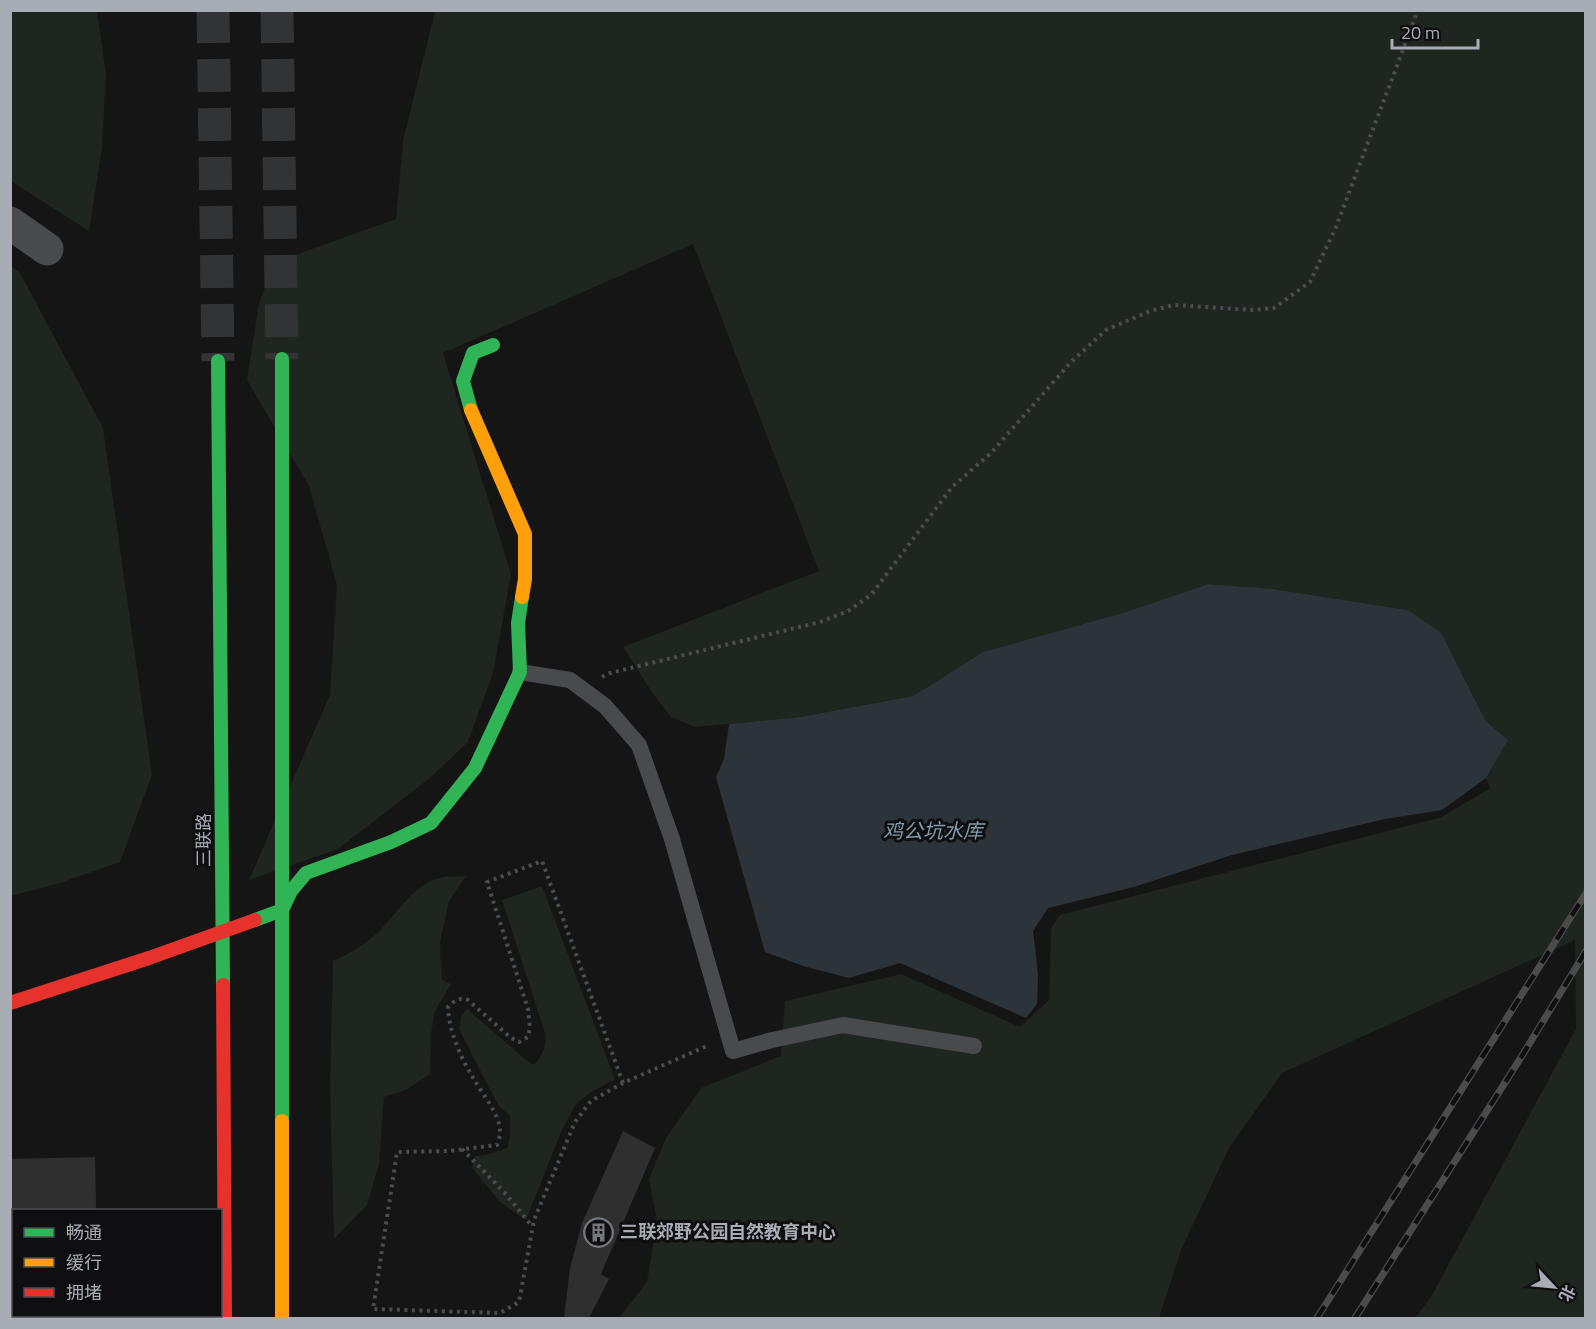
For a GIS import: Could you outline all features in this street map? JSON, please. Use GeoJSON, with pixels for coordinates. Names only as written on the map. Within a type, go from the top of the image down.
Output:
{"type":"FeatureCollection","features":[{"type":"Feature","properties":{"kind":"street"},"geometry":{"type":"LineString","coordinates":[[10,223],[47,249]]}},
{"type":"Feature","properties":{"kind":"street"},"geometry":{"type":"LineString","coordinates":[[10,1003],[149,958],[282,910],[291,891],[306,873],[392,842],[431,823],[475,768],[520,672],[518,623],[525,579],[525,534],[474,420],[463,381],[473,353],[494,345]]}},
{"type":"Feature","properties":{"kind":"street"},"geometry":{"type":"LineString","coordinates":[[282,360],[282,1318]]}},
{"type":"Feature","properties":{"kind":"street","name":"三联路"},"geometry":{"type":"LineString","coordinates":[[218,361],[225,1318]]}},
{"type":"Feature","properties":{"kind":"lane"},"geometry":{"type":"LineString","coordinates":[[520,672],[570,680],[605,706],[639,746],[672,838],[734,1051],[772,1040],[843,1025],[974,1046]]}},
{"type":"Feature","properties":{"kind":"path"},"geometry":{"type":"LineString","coordinates":[[579,687],[610,673],[820,622],[848,611],[871,595],[952,487],[991,453],[1071,362],[1106,330],[1150,311],[1174,305],[1253,310],[1274,308],[1310,282],[1336,227],[1418,10]]}},
{"type":"Feature","properties":{"kind":"path"},"geometry":{"type":"LineString","coordinates":[[624,1083],[542,861],[487,882],[528,1009],[531,1028],[528,1037],[519,1042],[511,1038],[468,1000],[461,998],[455,1000],[448,1007],[448,1018],[453,1037],[474,1080],[492,1108],[501,1131],[497,1145],[397,1152],[373,1309],[500,1313],[519,1302],[532,1227],[575,1122],[591,1101],[624,1083],[729,1036]]}},
{"type":"Feature","properties":{"kind":"path"},"geometry":{"type":"LineString","coordinates":[[462,1149],[504,1192],[532,1227]]}},
{"type":"Feature","properties":{"kind":"shaded area"},"geometry":{"type":"Polygon","coordinates":[[[10,11],[97,11],[106,74],[102,148],[89,231],[11,181],[10,11]]]}},
{"type":"Feature","properties":{"kind":"shaded area"},"geometry":{"type":"Polygon","coordinates":[[[435,11],[1585,11],[1585,1318],[1415,1318],[1431,1297],[1576,1029],[1575,940],[1282,1073],[1229,1148],[1181,1250],[1159,1318],[619,1318],[647,1282],[657,1221],[649,1179],[666,1138],[701,1088],[781,1056],[785,1001],[901,974],[1020,1027],[1049,1000],[1051,928],[1060,915],[1442,817],[1490,788],[1486,778],[1508,740],[1486,721],[1463,675],[1408,610],[1279,590],[1208,584],[1126,612],[983,652],[913,696],[800,717],[695,727],[671,717],[653,694],[623,647],[819,571],[693,244],[443,353],[511,574],[493,673],[468,742],[430,778],[338,849],[249,880],[330,695],[337,585],[309,486],[247,380],[259,303],[272,271],[295,255],[396,219],[403,141],[435,11]]]}},
{"type":"Feature","properties":{"kind":"shaded area"},"geometry":{"type":"Polygon","coordinates":[[[11,266],[20,273],[103,428],[152,775],[120,862],[60,883],[11,896],[11,266]]]}},
{"type":"Feature","properties":{"kind":"shaded area"},"geometry":{"type":"Polygon","coordinates":[[[466,876],[449,901],[440,942],[442,980],[451,984],[435,1011],[431,1034],[430,1074],[406,1090],[384,1097],[379,1164],[367,1205],[334,1239],[330,1087],[333,961],[376,934],[414,893],[432,880],[466,876]]]}},
{"type":"Feature","properties":{"kind":"shaded area"},"geometry":{"type":"Polygon","coordinates":[[[542,886],[615,1079],[591,1092],[576,1104],[561,1132],[526,1220],[501,1203],[472,1168],[475,1156],[507,1148],[510,1136],[510,1116],[498,1105],[459,1029],[461,1016],[467,1009],[531,1064],[535,1064],[542,1053],[545,1046],[545,1033],[502,900],[542,886]]]}},
{"type":"Feature","properties":{"kind":"water","name":"鸡公坑水库"},"geometry":{"type":"Polygon","coordinates":[[[1208,584],[1273,589],[1408,610],[1441,633],[1486,721],[1508,740],[1486,778],[1442,810],[1385,819],[1232,855],[1134,887],[1048,908],[1033,931],[1038,974],[1037,1004],[1026,1018],[900,963],[849,978],[803,966],[765,952],[716,777],[724,759],[729,724],[800,717],[913,696],[983,652],[1126,612],[1208,584]]]}},
{"type":"Feature","properties":{"kind":"building","name":"三联郊野公园自然教育中心"},"geometry":{"type":"Polygon","coordinates":[[[623,1131],[655,1148],[601,1274],[609,1279],[589,1318],[564,1318],[570,1268],[582,1223],[623,1131]]]}},
{"type":"Feature","properties":{"kind":"building"},"geometry":{"type":"Polygon","coordinates":[[[95,1157],[96,1209],[12,1209],[12,1317],[99,1318],[10,1318],[10,1159],[95,1157]]]}},
{"type":"Feature","properties":{"kind":"tunnel"},"geometry":{"type":"LineString","coordinates":[[213,10],[218,361]]}},
{"type":"Feature","properties":{"kind":"tunnel"},"geometry":{"type":"LineString","coordinates":[[277,10],[282,359]]}},
{"type":"Feature","properties":{"kind":"railway"},"geometry":{"type":"LineString","coordinates":[[1317,1318],[1586,893]]}},
{"type":"Feature","properties":{"kind":"railway"},"geometry":{"type":"LineString","coordinates":[[1355,1318],[1586,951]]}},
{"type":"Feature","properties":{"kind":"traffic: fast"},"geometry":{"type":"LineString","coordinates":[[471,410],[463,381],[473,353],[493,345]]}},
{"type":"Feature","properties":{"kind":"traffic: fast"},"geometry":{"type":"LineString","coordinates":[[282,359],[282,1121]]}},
{"type":"Feature","properties":{"kind":"traffic: fast"},"geometry":{"type":"LineString","coordinates":[[218,361],[223,985]]}},
{"type":"Feature","properties":{"kind":"traffic: fast"},"geometry":{"type":"LineString","coordinates":[[255,920],[282,910],[291,891],[306,873],[391,842],[431,823],[475,768],[520,672],[518,623],[522,597]]}},
{"type":"Feature","properties":{"kind":"traffic: slow"},"geometry":{"type":"LineString","coordinates":[[471,410],[525,534],[525,579],[522,597]]}},
{"type":"Feature","properties":{"kind":"traffic: slow"},"geometry":{"type":"LineString","coordinates":[[282,1121],[282,1318]]}},
{"type":"Feature","properties":{"kind":"traffic: jam"},"geometry":{"type":"LineString","coordinates":[[10,1003],[149,958],[255,920]]}},
{"type":"Feature","properties":{"kind":"traffic: jam"},"geometry":{"type":"LineString","coordinates":[[223,985],[225,1318]]}},
{"type":"Feature","properties":{"kind":"place","name":"三联郊野公园自然教育中心"},"geometry":{"type":"Point","coordinates":[599,1232]}}]}
